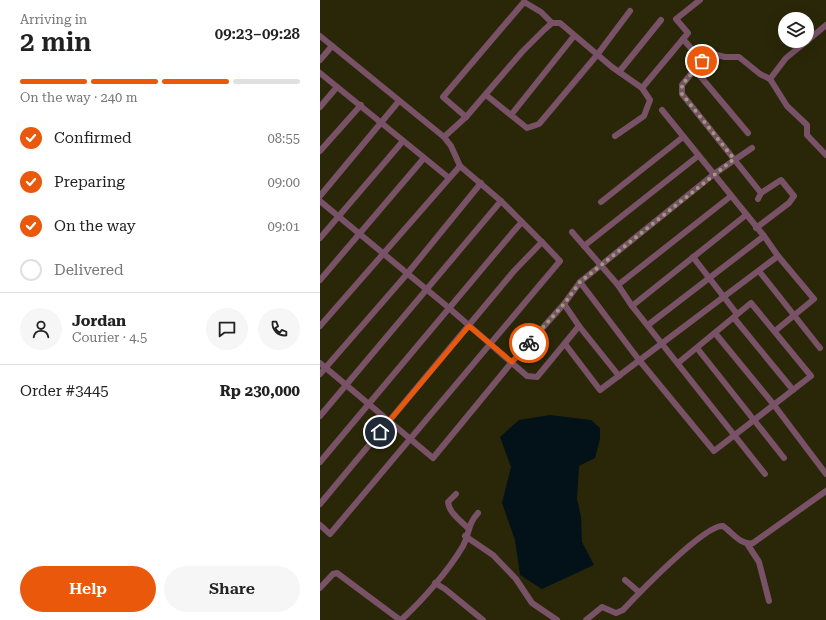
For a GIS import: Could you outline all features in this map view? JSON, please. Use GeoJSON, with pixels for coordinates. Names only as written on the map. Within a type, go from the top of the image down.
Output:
{"type":"FeatureCollection","features":[{"type":"Feature","properties":{"kind":"street"},"geometry":{"type":"LineString","coordinates":[[642,88],[688,33],[676,20],[700,0]]}},
{"type":"Feature","properties":{"kind":"street"},"geometry":{"type":"LineString","coordinates":[[466,117],[443,97],[524,2],[541,12],[552,23]]}},
{"type":"Feature","properties":{"kind":"street"},"geometry":{"type":"LineString","coordinates":[[486,95],[526,128],[539,124],[597,55],[630,11]]}},
{"type":"Feature","properties":{"kind":"street"},"geometry":{"type":"LineString","coordinates":[[619,72],[661,20]]}},
{"type":"Feature","properties":{"kind":"street"},"geometry":{"type":"LineString","coordinates":[[444,137],[466,117],[522,52],[552,23],[560,23],[597,55],[642,88],[650,100],[646,107],[645,114],[615,136]]}},
{"type":"Feature","properties":{"kind":"street"},"geometry":{"type":"LineString","coordinates":[[814,35],[826,25]]}},
{"type":"Feature","properties":{"kind":"street"},"geometry":{"type":"LineString","coordinates":[[320,36],[444,137],[451,146],[460,166],[502,201],[560,261],[330,534],[320,525]]}},
{"type":"Feature","properties":{"kind":"street"},"geometry":{"type":"LineString","coordinates":[[511,116],[574,36]]}},
{"type":"Feature","properties":{"kind":"street"},"geometry":{"type":"LineString","coordinates":[[683,39],[702,61]]}},
{"type":"Feature","properties":{"kind":"street"},"geometry":{"type":"LineString","coordinates":[[320,60],[332,46]]}},
{"type":"Feature","properties":{"kind":"street"},"geometry":{"type":"LineString","coordinates":[[770,79],[786,58],[798,48]]}},
{"type":"Feature","properties":{"kind":"street"},"geometry":{"type":"LineString","coordinates":[[756,228],[789,203],[794,196],[781,180],[760,196],[734,159],[682,94],[682,85],[708,53],[725,57],[739,57],[760,74],[770,79],[787,106],[807,125],[807,135],[826,155]]}},
{"type":"Feature","properties":{"kind":"street"},"geometry":{"type":"LineString","coordinates":[[695,70],[748,133]]}},
{"type":"Feature","properties":{"kind":"street"},"geometry":{"type":"LineString","coordinates":[[320,73],[449,178]]}},
{"type":"Feature","properties":{"kind":"street"},"geometry":{"type":"LineString","coordinates":[[320,108],[337,87]]}},
{"type":"Feature","properties":{"kind":"street"},"geometry":{"type":"LineString","coordinates":[[320,196],[399,101]]}},
{"type":"Feature","properties":{"kind":"street"},"geometry":{"type":"LineString","coordinates":[[320,152],[361,105]]}},
{"type":"Feature","properties":{"kind":"street"},"geometry":{"type":"LineString","coordinates":[[662,110],[682,137],[714,174],[756,228],[764,236],[778,256],[814,299],[775,331]]}},
{"type":"Feature","properties":{"kind":"street"},"geometry":{"type":"LineString","coordinates":[[601,202],[682,137]]}},
{"type":"Feature","properties":{"kind":"street"},"geometry":{"type":"LineString","coordinates":[[320,238],[403,141]]}},
{"type":"Feature","properties":{"kind":"street"},"geometry":{"type":"LineString","coordinates":[[320,363],[390,420],[433,458],[512,362],[564,304],[580,282],[602,266],[714,174],[752,148]]}},
{"type":"Feature","properties":{"kind":"street"},"geometry":{"type":"LineString","coordinates":[[584,246],[698,156]]}},
{"type":"Feature","properties":{"kind":"street"},"geometry":{"type":"LineString","coordinates":[[320,280],[424,158]]}},
{"type":"Feature","properties":{"kind":"street"},"geometry":{"type":"LineString","coordinates":[[320,326],[382,253],[460,166]]}},
{"type":"Feature","properties":{"kind":"street"},"geometry":{"type":"LineString","coordinates":[[320,374],[407,274],[481,183]]}},
{"type":"Feature","properties":{"kind":"street"},"geometry":{"type":"LineString","coordinates":[[618,285],[731,196]]}},
{"type":"Feature","properties":{"kind":"street"},"geometry":{"type":"LineString","coordinates":[[320,201],[449,308],[527,376],[537,377],[579,326]]}},
{"type":"Feature","properties":{"kind":"street"},"geometry":{"type":"LineString","coordinates":[[320,416],[502,201]]}},
{"type":"Feature","properties":{"kind":"street"},"geometry":{"type":"LineString","coordinates":[[632,306],[746,215]]}},
{"type":"Feature","properties":{"kind":"street"},"geometry":{"type":"LineString","coordinates":[[320,462],[522,222]]}},
{"type":"Feature","properties":{"kind":"street"},"geometry":{"type":"LineString","coordinates":[[572,232],[618,285],[632,306],[765,474]]}},
{"type":"Feature","properties":{"kind":"street"},"geometry":{"type":"LineString","coordinates":[[648,325],[764,236]]}},
{"type":"Feature","properties":{"kind":"street"},"geometry":{"type":"LineString","coordinates":[[320,504],[469,326],[542,242]]}},
{"type":"Feature","properties":{"kind":"street"},"geometry":{"type":"LineString","coordinates":[[565,344],[600,390],[778,256]]}},
{"type":"Feature","properties":{"kind":"street"},"geometry":{"type":"LineString","coordinates":[[693,257],[735,316],[793,390]]}},
{"type":"Feature","properties":{"kind":"street"},"geometry":{"type":"LineString","coordinates":[[759,271],[820,348]]}},
{"type":"Feature","properties":{"kind":"street"},"geometry":{"type":"LineString","coordinates":[[580,282],[639,360],[714,451],[811,376],[751,303],[678,363]]}},
{"type":"Feature","properties":{"kind":"street"},"geometry":{"type":"LineString","coordinates":[[564,304],[579,326],[619,376]]}},
{"type":"Feature","properties":{"kind":"street"},"geometry":{"type":"LineString","coordinates":[[715,333],[774,405],[826,474]]}},
{"type":"Feature","properties":{"kind":"street"},"geometry":{"type":"LineString","coordinates":[[697,348],[784,458]]}},
{"type":"Feature","properties":{"kind":"street"},"geometry":{"type":"LineString","coordinates":[[748,545],[753,543],[826,491]]}},
{"type":"Feature","properties":{"kind":"street"},"geometry":{"type":"LineString","coordinates":[[456,494],[448,502],[448,506],[469,529]]}},
{"type":"Feature","properties":{"kind":"street"},"geometry":{"type":"LineString","coordinates":[[320,588],[330,576],[337,573],[401,620],[454,560],[464,544],[465,536],[469,529],[469,523],[478,513]]}},
{"type":"Feature","properties":{"kind":"street"},"geometry":{"type":"LineString","coordinates":[[586,620],[596,610],[602,607],[616,613],[621,612],[639,592],[712,528],[723,526],[748,545],[759,562],[769,601]]}},
{"type":"Feature","properties":{"kind":"street"},"geometry":{"type":"LineString","coordinates":[[465,536],[493,555],[516,579],[532,603],[558,620]]}},
{"type":"Feature","properties":{"kind":"street"},"geometry":{"type":"LineString","coordinates":[[626,580],[639,592]]}},
{"type":"Feature","properties":{"kind":"street"},"geometry":{"type":"LineString","coordinates":[[435,583],[455,596],[483,620]]}},
{"type":"Feature","properties":{"kind":"shaded area"},"geometry":{"type":"Polygon","coordinates":[[[550,415],[591,420],[600,428],[600,439],[595,458],[579,466],[577,499],[581,517],[582,542],[594,565],[542,589],[520,575],[515,540],[502,503],[511,467],[500,437],[519,420],[550,415]]]}},
{"type":"Feature","properties":{"kind":"way so far"},"geometry":{"type":"LineString","coordinates":[[529,343],[564,304],[580,282],[602,266],[734,159],[682,94],[682,85],[702,61]]}},
{"type":"Feature","properties":{"kind":"route"},"geometry":{"type":"LineString","coordinates":[[380,432],[469,326],[512,362],[529,343]]}}]}
